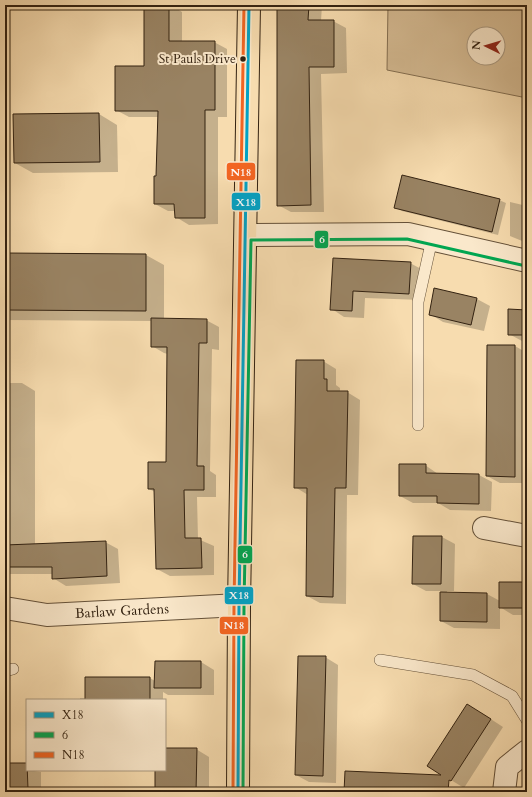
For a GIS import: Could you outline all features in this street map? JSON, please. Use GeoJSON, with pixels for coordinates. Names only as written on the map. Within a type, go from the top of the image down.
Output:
{"type":"FeatureCollection","features":[{"type":"Feature","properties":{"kind":"main road"},"geometry":{"type":"LineString","coordinates":[[238,792],[239,605],[249,5]]}},
{"type":"Feature","properties":{"kind":"street"},"geometry":{"type":"LineString","coordinates":[[246,235],[408,234],[527,261]]}},
{"type":"Feature","properties":{"kind":"street"},"geometry":{"type":"LineString","coordinates":[[484,528],[527,536]]}},
{"type":"Feature","properties":{"kind":"street","name":"Barlaw Gardens"},"geometry":{"type":"LineString","coordinates":[[5,608],[47,615],[239,605]]}},
{"type":"Feature","properties":{"kind":"street"},"geometry":{"type":"LineString","coordinates":[[504,792],[507,767],[527,751]]}},
{"type":"Feature","properties":{"kind":"lane"},"geometry":{"type":"LineString","coordinates":[[418,425],[418,302],[432,239]]}},
{"type":"Feature","properties":{"kind":"lane"},"geometry":{"type":"LineString","coordinates":[[380,660],[473,676],[512,696],[527,720]]}},
{"type":"Feature","properties":{"kind":"shaded area"},"geometry":{"type":"Polygon","coordinates":[[[388,5],[527,5],[527,98],[387,70],[388,5]]]}},
{"type":"Feature","properties":{"kind":"building"},"geometry":{"type":"Polygon","coordinates":[[[144,5],[169,5],[169,41],[215,41],[215,110],[205,110],[205,218],[175,218],[174,204],[154,204],[154,176],[156,176],[158,111],[115,111],[115,66],[144,66],[144,5]]]}},
{"type":"Feature","properties":{"kind":"building"},"geometry":{"type":"Polygon","coordinates":[[[277,5],[309,5],[308,20],[334,20],[334,67],[309,67],[311,205],[277,206],[277,5]]]}},
{"type":"Feature","properties":{"kind":"building"},"geometry":{"type":"Polygon","coordinates":[[[99,113],[100,162],[14,163],[13,114],[99,113]]]}},
{"type":"Feature","properties":{"kind":"building"},"geometry":{"type":"Polygon","coordinates":[[[402,175],[500,199],[492,232],[394,208],[402,175]]]}},
{"type":"Feature","properties":{"kind":"building"},"geometry":{"type":"Polygon","coordinates":[[[5,253],[146,254],[146,311],[5,310],[5,253]]]}},
{"type":"Feature","properties":{"kind":"building"},"geometry":{"type":"Polygon","coordinates":[[[333,258],[411,262],[409,294],[353,291],[352,311],[330,310],[333,258]]]}},
{"type":"Feature","properties":{"kind":"building"},"geometry":{"type":"Polygon","coordinates":[[[434,288],[477,298],[471,325],[429,315],[434,288]]]}},
{"type":"Feature","properties":{"kind":"building"},"geometry":{"type":"Polygon","coordinates":[[[508,309],[527,310],[527,335],[508,335],[508,309]]]}},
{"type":"Feature","properties":{"kind":"building"},"geometry":{"type":"Polygon","coordinates":[[[151,318],[207,319],[207,343],[199,343],[197,466],[204,466],[204,490],[184,490],[185,538],[201,538],[202,568],[156,569],[154,489],[148,489],[148,462],[166,462],[167,347],[151,347],[151,318]]]}},
{"type":"Feature","properties":{"kind":"building"},"geometry":{"type":"Polygon","coordinates":[[[487,345],[515,345],[515,477],[486,476],[487,345]]]}},
{"type":"Feature","properties":{"kind":"building"},"geometry":{"type":"Polygon","coordinates":[[[296,360],[324,360],[324,379],[327,379],[327,391],[348,391],[346,488],[335,488],[333,597],[306,596],[307,488],[294,488],[296,360]]]}},
{"type":"Feature","properties":{"kind":"building"},"geometry":{"type":"Polygon","coordinates":[[[399,464],[426,464],[426,473],[479,474],[479,504],[437,503],[437,496],[399,496],[399,464]]]}},
{"type":"Feature","properties":{"kind":"building"},"geometry":{"type":"Polygon","coordinates":[[[413,536],[442,536],[441,584],[412,584],[413,536]]]}},
{"type":"Feature","properties":{"kind":"building"},"geometry":{"type":"Polygon","coordinates":[[[106,541],[107,576],[52,579],[52,567],[5,567],[5,545],[106,541]]]}},
{"type":"Feature","properties":{"kind":"building"},"geometry":{"type":"Polygon","coordinates":[[[499,582],[527,582],[527,608],[499,608],[499,582]]]}},
{"type":"Feature","properties":{"kind":"building"},"geometry":{"type":"Polygon","coordinates":[[[440,592],[487,593],[487,622],[440,621],[440,592]]]}},
{"type":"Feature","properties":{"kind":"building"},"geometry":{"type":"Polygon","coordinates":[[[298,656],[326,656],[323,776],[295,775],[298,656]]]}},
{"type":"Feature","properties":{"kind":"building"},"geometry":{"type":"Polygon","coordinates":[[[155,661],[201,661],[201,688],[154,688],[155,661]]]}},
{"type":"Feature","properties":{"kind":"building"},"geometry":{"type":"Polygon","coordinates":[[[85,677],[150,677],[150,699],[85,699],[85,677]]]}},
{"type":"Feature","properties":{"kind":"building"},"geometry":{"type":"Polygon","coordinates":[[[467,704],[491,719],[451,781],[449,780],[448,792],[344,792],[345,771],[441,775],[427,766],[467,704]]]}},
{"type":"Feature","properties":{"kind":"building"},"geometry":{"type":"Polygon","coordinates":[[[166,748],[197,748],[196,792],[155,792],[155,771],[166,771],[166,748]]]}},
{"type":"Feature","properties":{"kind":"building"},"geometry":{"type":"Polygon","coordinates":[[[5,763],[26,763],[28,789],[5,789],[5,763]]]}},
{"type":"Feature","properties":{"kind":"transit line","name":"N18"},"geometry":{"type":"LineString","coordinates":[[233,792],[234,605],[244,5]]}},
{"type":"Feature","properties":{"kind":"transit line","name":"X18"},"geometry":{"type":"LineString","coordinates":[[238,792],[239,605],[249,5]]}},
{"type":"Feature","properties":{"kind":"transit line","name":"6"},"geometry":{"type":"LineString","coordinates":[[243,792],[244,605],[251,240],[407,239],[526,266]]}},
{"type":"Feature","properties":{"kind":"place","name":"St Pauls Drive"},"geometry":{"type":"Point","coordinates":[243,59]}}]}
